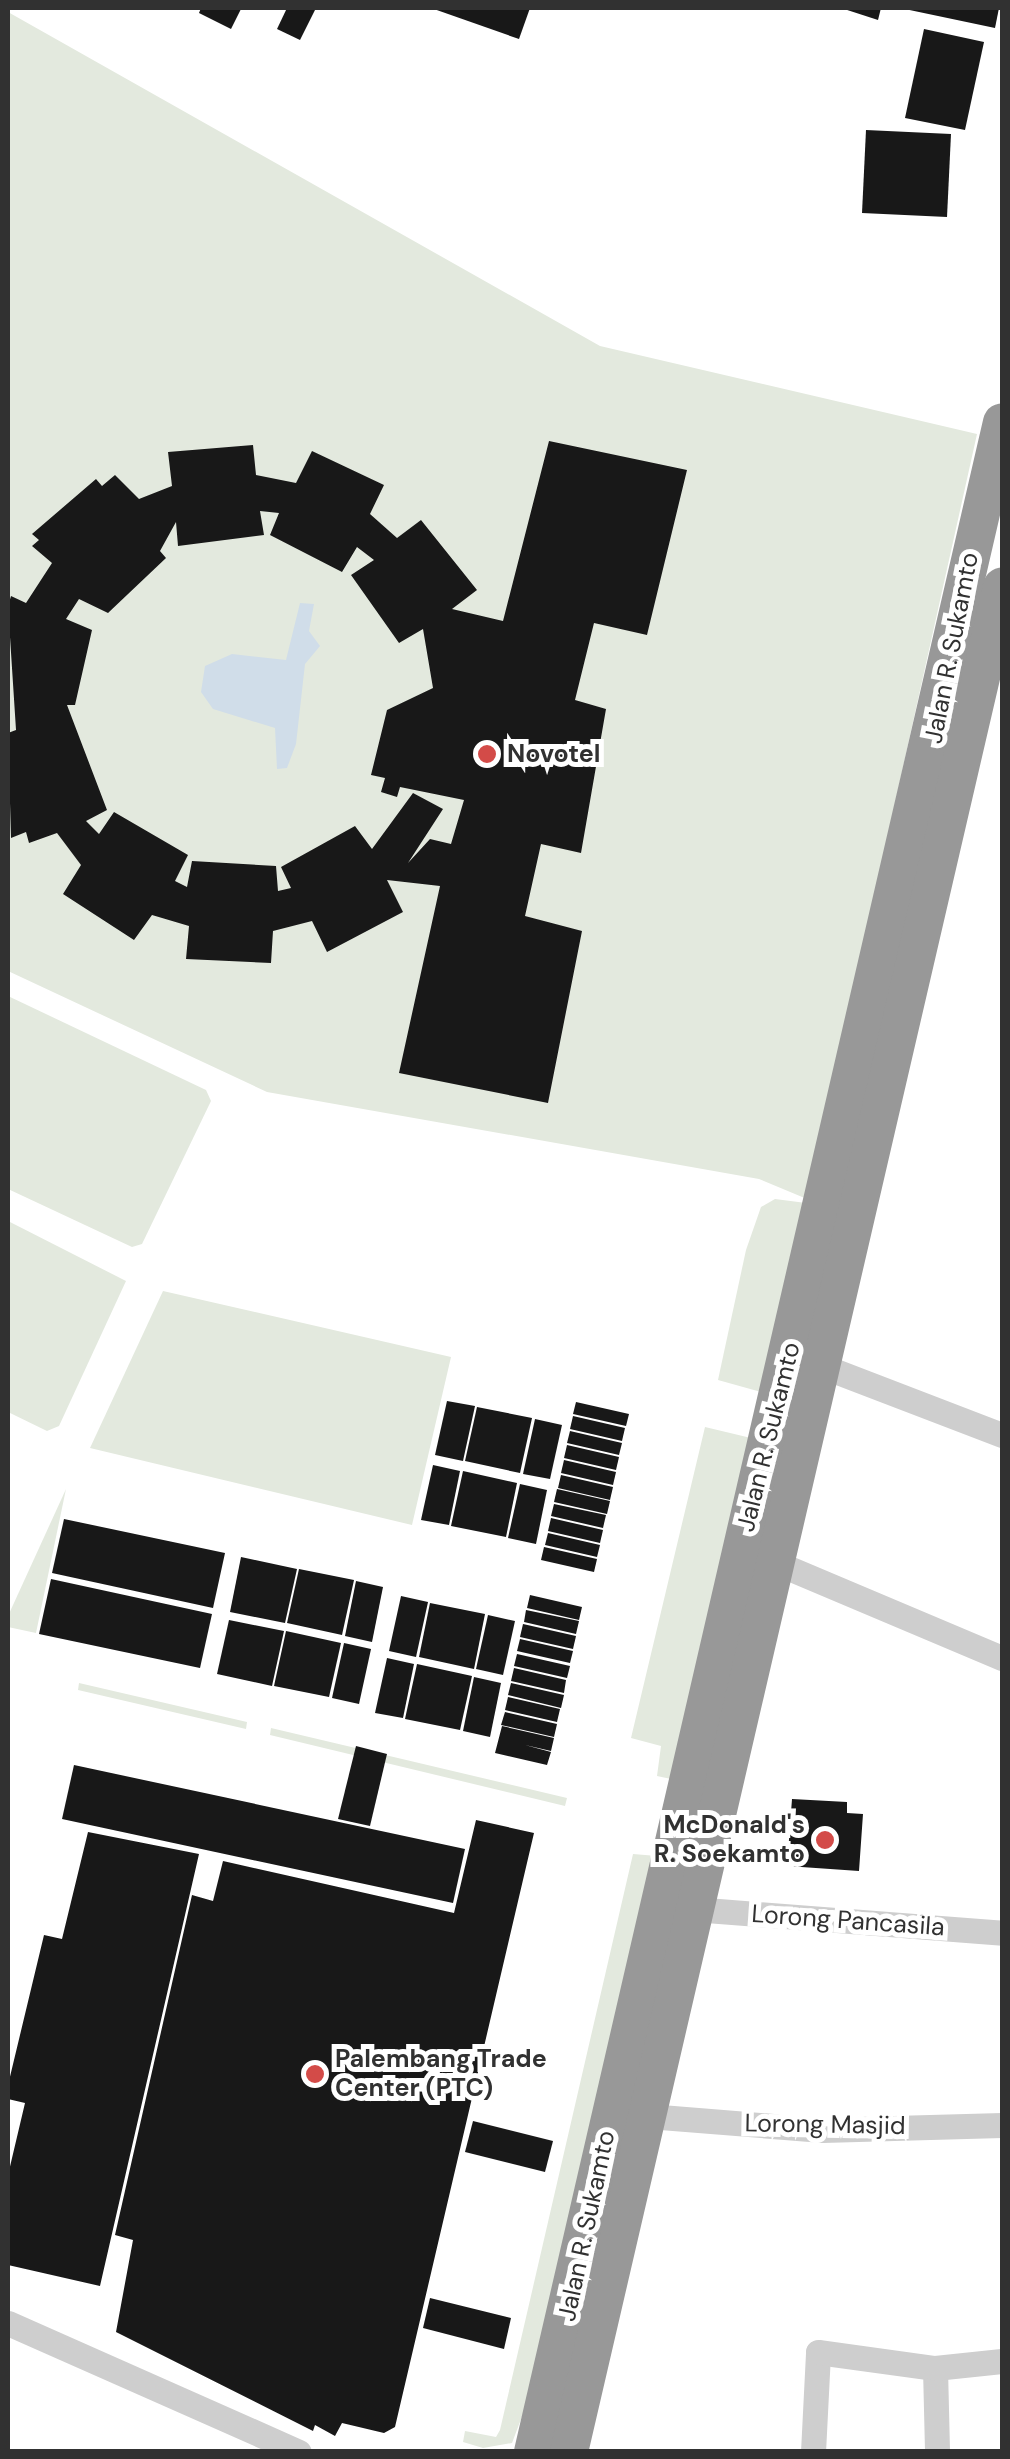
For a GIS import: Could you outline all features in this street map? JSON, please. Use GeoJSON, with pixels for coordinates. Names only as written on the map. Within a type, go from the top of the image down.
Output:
{"type":"FeatureCollection","features":[{"type":"Feature","properties":{"kind":"highway","name":"Jalan R. Sukamto"},"geometry":{"type":"LineString","coordinates":[[532,2452],[1002,422]]}},
{"type":"Feature","properties":{"kind":"highway","name":"Jalan R. Sukamto"},"geometry":{"type":"LineString","coordinates":[[569,2452],[772,1561],[822,1366],[1002,587]]}},
{"type":"Feature","properties":{"kind":"street"},"geometry":{"type":"LineString","coordinates":[[822,1366],[1002,1435]]}},
{"type":"Feature","properties":{"kind":"street"},"geometry":{"type":"LineString","coordinates":[[772,1561],[1002,1658]]}},
{"type":"Feature","properties":{"kind":"street","name":"Lorong Pancasila"},"geometry":{"type":"LineString","coordinates":[[693,1908],[1002,1933]]}},
{"type":"Feature","properties":{"kind":"street","name":"Lorong Masjid"},"geometry":{"type":"LineString","coordinates":[[648,2116],[822,2130],[1002,2124]]}},
{"type":"Feature","properties":{"kind":"street"},"geometry":{"type":"LineString","coordinates":[[8,2323],[299,2452]]}},
{"type":"Feature","properties":{"kind":"street"},"geometry":{"type":"LineString","coordinates":[[813,2452],[818,2352],[934,2368],[1002,2361]]}},
{"type":"Feature","properties":{"kind":"street"},"geometry":{"type":"LineString","coordinates":[[934,2368],[937,2452]]}},
{"type":"Feature","properties":{"kind":"shaded area"},"geometry":{"type":"Polygon","coordinates":[[[8,12],[600,346],[977,434],[807,1199],[759,1179],[267,1092],[8,971],[8,12]]]}},
{"type":"Feature","properties":{"kind":"shaded area"},"geometry":{"type":"Polygon","coordinates":[[[300,603],[314,604],[309,631],[320,646],[305,664],[296,744],[287,768],[277,769],[275,728],[213,709],[201,692],[205,666],[232,654],[286,660],[300,603]]]}},
{"type":"Feature","properties":{"kind":"shaded area"},"geometry":{"type":"Polygon","coordinates":[[[8,996],[206,1090],[211,1101],[142,1244],[132,1247],[8,1189],[8,996]]]}},
{"type":"Feature","properties":{"kind":"shaded area"},"geometry":{"type":"Polygon","coordinates":[[[775,1199],[806,1203],[761,1392],[718,1380],[746,1250],[761,1207],[775,1199]]]}},
{"type":"Feature","properties":{"kind":"shaded area"},"geometry":{"type":"Polygon","coordinates":[[[8,1221],[126,1281],[59,1426],[47,1431],[8,1412],[8,1221]]]}},
{"type":"Feature","properties":{"kind":"shaded area"},"geometry":{"type":"Polygon","coordinates":[[[163,1291],[451,1357],[412,1525],[90,1448],[163,1291]]]}},
{"type":"Feature","properties":{"kind":"shaded area"},"geometry":{"type":"Polygon","coordinates":[[[705,1427],[751,1438],[671,1779],[657,1776],[661,1746],[631,1738],[705,1427]]]}},
{"type":"Feature","properties":{"kind":"shaded area"},"geometry":{"type":"Polygon","coordinates":[[[66,1489],[36,1633],[8,1627],[8,1616],[66,1489]]]}},
{"type":"Feature","properties":{"kind":"shaded area"},"geometry":{"type":"Polygon","coordinates":[[[79,1683],[247,1722],[246,1729],[78,1690],[79,1683]]]}},
{"type":"Feature","properties":{"kind":"shaded area"},"geometry":{"type":"Polygon","coordinates":[[[271,1728],[567,1798],[565,1806],[270,1735],[271,1728]]]}},
{"type":"Feature","properties":{"kind":"shaded area"},"geometry":{"type":"Polygon","coordinates":[[[633,1854],[657,1856],[529,2398],[512,2443],[483,2448],[463,2442],[465,2431],[496,2437],[500,2430],[633,1854]]]}},
{"type":"Feature","properties":{"kind":"building"},"geometry":{"type":"Polygon","coordinates":[[[201,8],[241,9],[231,29],[199,13],[201,8]]]}},
{"type":"Feature","properties":{"kind":"building"},"geometry":{"type":"Polygon","coordinates":[[[287,8],[315,10],[300,40],[277,29],[287,8]]]}},
{"type":"Feature","properties":{"kind":"building"},"geometry":{"type":"Polygon","coordinates":[[[431,8],[530,8],[519,39],[431,8]]]}},
{"type":"Feature","properties":{"kind":"building"},"geometry":{"type":"Polygon","coordinates":[[[841,8],[881,8],[878,20],[841,8]]]}},
{"type":"Feature","properties":{"kind":"building"},"geometry":{"type":"Polygon","coordinates":[[[900,8],[999,8],[995,28],[900,8]]]}},
{"type":"Feature","properties":{"kind":"building"},"geometry":{"type":"Polygon","coordinates":[[[924,29],[984,42],[965,130],[905,118],[924,29]]]}},
{"type":"Feature","properties":{"kind":"building"},"geometry":{"type":"Polygon","coordinates":[[[866,130],[951,134],[947,217],[862,213],[866,130]]]}},
{"type":"Feature","properties":{"kind":"building","name":"Novotel"},"geometry":{"type":"Polygon","coordinates":[[[549,441],[687,470],[647,635],[594,623],[575,700],[606,709],[581,853],[541,844],[525,916],[582,931],[548,1103],[399,1073],[440,886],[387,880],[403,912],[327,952],[312,921],[273,931],[271,963],[186,959],[189,926],[152,915],[134,940],[63,894],[81,865],[57,833],[29,843],[26,832],[11,838],[8,733],[16,730],[8,606],[11,596],[26,603],[52,563],[32,546],[39,540],[32,534],[96,479],[102,486],[115,475],[139,499],[172,486],[168,452],[253,445],[256,475],[296,483],[312,451],[384,485],[370,514],[397,538],[421,520],[477,590],[452,609],[503,621],[549,441]],[[260,511],[264,535],[178,546],[176,522],[160,551],[166,558],[108,613],[79,599],[66,619],[92,630],[75,705],[67,705],[107,810],[86,821],[99,834],[114,812],[188,855],[175,881],[187,887],[192,861],[276,866],[278,891],[291,888],[281,867],[355,826],[372,849],[413,793],[443,809],[408,863],[430,839],[451,844],[464,800],[400,787],[397,797],[381,792],[385,778],[371,775],[387,710],[433,688],[423,629],[399,643],[351,575],[374,560],[357,547],[342,572],[270,535],[279,513],[260,511]]]}},
{"type":"Feature","properties":{"kind":"building"},"geometry":{"type":"Polygon","coordinates":[[[447,1401],[475,1406],[463,1461],[435,1455],[447,1401]]]}},
{"type":"Feature","properties":{"kind":"building"},"geometry":{"type":"Polygon","coordinates":[[[576,1402],[629,1414],[626,1426],[573,1414],[576,1402]]]}},
{"type":"Feature","properties":{"kind":"building"},"geometry":{"type":"Polygon","coordinates":[[[477,1407],[532,1418],[520,1473],[465,1461],[477,1407]]]}},
{"type":"Feature","properties":{"kind":"building"},"geometry":{"type":"Polygon","coordinates":[[[573,1416],[625,1428],[622,1441],[570,1429],[573,1416]]]}},
{"type":"Feature","properties":{"kind":"building"},"geometry":{"type":"Polygon","coordinates":[[[535,1419],[562,1425],[550,1479],[523,1474],[535,1419]]]}},
{"type":"Feature","properties":{"kind":"building"},"geometry":{"type":"Polygon","coordinates":[[[570,1431],[622,1443],[619,1455],[567,1443],[570,1431]]]}},
{"type":"Feature","properties":{"kind":"building"},"geometry":{"type":"Polygon","coordinates":[[[567,1445],[619,1457],[616,1470],[564,1458],[567,1445]]]}},
{"type":"Feature","properties":{"kind":"building"},"geometry":{"type":"Polygon","coordinates":[[[564,1460],[616,1472],[613,1485],[561,1473],[564,1460]]]}},
{"type":"Feature","properties":{"kind":"building"},"geometry":{"type":"Polygon","coordinates":[[[433,1465],[460,1471],[449,1525],[421,1520],[433,1465]]]}},
{"type":"Feature","properties":{"kind":"building"},"geometry":{"type":"Polygon","coordinates":[[[463,1471],[517,1483],[506,1537],[451,1526],[463,1471]]]}},
{"type":"Feature","properties":{"kind":"building"},"geometry":{"type":"Polygon","coordinates":[[[561,1475],[613,1487],[610,1500],[558,1488],[561,1475]]]}},
{"type":"Feature","properties":{"kind":"building"},"geometry":{"type":"Polygon","coordinates":[[[520,1484],[547,1490],[536,1544],[508,1538],[520,1484]]]}},
{"type":"Feature","properties":{"kind":"building"},"geometry":{"type":"Polygon","coordinates":[[[557,1489],[610,1501],[607,1514],[554,1502],[557,1489]]]}},
{"type":"Feature","properties":{"kind":"building"},"geometry":{"type":"Polygon","coordinates":[[[554,1504],[606,1515],[603,1528],[551,1516],[554,1504]]]}},
{"type":"Feature","properties":{"kind":"building"},"geometry":{"type":"Polygon","coordinates":[[[551,1518],[603,1530],[600,1543],[548,1531],[551,1518]]]}},
{"type":"Feature","properties":{"kind":"building"},"geometry":{"type":"Polygon","coordinates":[[[64,1519],[225,1553],[213,1608],[52,1573],[64,1519]]]}},
{"type":"Feature","properties":{"kind":"building"},"geometry":{"type":"Polygon","coordinates":[[[548,1533],[600,1545],[597,1557],[545,1545],[548,1533]]]}},
{"type":"Feature","properties":{"kind":"building"},"geometry":{"type":"Polygon","coordinates":[[[544,1547],[597,1559],[594,1572],[541,1560],[544,1547]]]}},
{"type":"Feature","properties":{"kind":"building"},"geometry":{"type":"Polygon","coordinates":[[[241,1557],[297,1569],[285,1623],[230,1612],[241,1557]]]}},
{"type":"Feature","properties":{"kind":"building"},"geometry":{"type":"Polygon","coordinates":[[[299,1569],[354,1580],[342,1635],[287,1623],[299,1569]]]}},
{"type":"Feature","properties":{"kind":"building"},"geometry":{"type":"Polygon","coordinates":[[[51,1579],[212,1614],[200,1668],[39,1634],[51,1579]]]}},
{"type":"Feature","properties":{"kind":"building"},"geometry":{"type":"Polygon","coordinates":[[[356,1581],[383,1587],[372,1642],[345,1636],[356,1581]]]}},
{"type":"Feature","properties":{"kind":"building"},"geometry":{"type":"Polygon","coordinates":[[[530,1595],[582,1607],[579,1620],[527,1608],[530,1595]]]}},
{"type":"Feature","properties":{"kind":"building"},"geometry":{"type":"Polygon","coordinates":[[[401,1596],[428,1602],[416,1657],[389,1651],[401,1596]]]}},
{"type":"Feature","properties":{"kind":"building"},"geometry":{"type":"Polygon","coordinates":[[[430,1603],[485,1614],[474,1669],[419,1657],[430,1603]]]}},
{"type":"Feature","properties":{"kind":"building"},"geometry":{"type":"Polygon","coordinates":[[[526,1610],[579,1621],[576,1634],[524,1622],[526,1610]]]}},
{"type":"Feature","properties":{"kind":"building"},"geometry":{"type":"Polygon","coordinates":[[[488,1615],[515,1621],[503,1675],[476,1669],[488,1615]]]}},
{"type":"Feature","properties":{"kind":"building"},"geometry":{"type":"Polygon","coordinates":[[[229,1620],[284,1631],[272,1686],[217,1674],[229,1620]]]}},
{"type":"Feature","properties":{"kind":"building"},"geometry":{"type":"Polygon","coordinates":[[[523,1624],[576,1636],[573,1649],[520,1637],[523,1624]]]}},
{"type":"Feature","properties":{"kind":"building"},"geometry":{"type":"Polygon","coordinates":[[[286,1631],[341,1643],[329,1697],[274,1686],[286,1631]]]}},
{"type":"Feature","properties":{"kind":"building"},"geometry":{"type":"Polygon","coordinates":[[[520,1639],[573,1651],[570,1663],[517,1651],[520,1639]]]}},
{"type":"Feature","properties":{"kind":"building"},"geometry":{"type":"Polygon","coordinates":[[[344,1643],[371,1649],[359,1704],[332,1698],[344,1643]]]}},
{"type":"Feature","properties":{"kind":"building"},"geometry":{"type":"Polygon","coordinates":[[[517,1654],[570,1666],[567,1678],[514,1666],[517,1654]]]}},
{"type":"Feature","properties":{"kind":"building"},"geometry":{"type":"Polygon","coordinates":[[[387,1658],[414,1664],[403,1718],[375,1713],[387,1658]]]}},
{"type":"Feature","properties":{"kind":"building"},"geometry":{"type":"Polygon","coordinates":[[[417,1664],[472,1676],[460,1730],[405,1719],[417,1664]]]}},
{"type":"Feature","properties":{"kind":"building"},"geometry":{"type":"Polygon","coordinates":[[[514,1668],[566,1680],[564,1693],[511,1681],[514,1668]]]}},
{"type":"Feature","properties":{"kind":"building"},"geometry":{"type":"Polygon","coordinates":[[[474,1677],[501,1683],[490,1737],[463,1731],[474,1677]]]}},
{"type":"Feature","properties":{"kind":"building"},"geometry":{"type":"Polygon","coordinates":[[[511,1683],[564,1695],[561,1708],[508,1695],[511,1683]]]}},
{"type":"Feature","properties":{"kind":"building"},"geometry":{"type":"Polygon","coordinates":[[[508,1697],[560,1709],[557,1722],[505,1710],[508,1697]]]}},
{"type":"Feature","properties":{"kind":"building"},"geometry":{"type":"Polygon","coordinates":[[[505,1712],[557,1724],[554,1737],[501,1725],[505,1712]]]}},
{"type":"Feature","properties":{"kind":"building"},"geometry":{"type":"Polygon","coordinates":[[[502,1726],[554,1738],[551,1751],[525,1745],[551,1752],[547,1765],[495,1753],[502,1726]]]}},
{"type":"Feature","properties":{"kind":"building"},"geometry":{"type":"Polygon","coordinates":[[[356,1746],[387,1754],[370,1826],[338,1819],[356,1746]]]}},
{"type":"Feature","properties":{"kind":"building"},"geometry":{"type":"Polygon","coordinates":[[[74,1765],[465,1849],[453,1903],[62,1819],[74,1765]]]}},
{"type":"Feature","properties":{"kind":"building","name":"McDonald's R. Soekamto"},"geometry":{"type":"Polygon","coordinates":[[[792,1799],[847,1802],[847,1813],[863,1814],[859,1871],[787,1866],[792,1799]]]}},
{"type":"Feature","properties":{"kind":"building","name":"Palembang Trade Center (PTC)"},"geometry":{"type":"Polygon","coordinates":[[[476,1820],[534,1833],[395,2427],[384,2433],[342,2423],[335,2436],[315,2425],[313,2431],[116,2332],[133,2240],[115,2235],[192,1895],[213,1901],[223,1861],[454,1913],[476,1820]]]}},
{"type":"Feature","properties":{"kind":"building"},"geometry":{"type":"Polygon","coordinates":[[[88,1832],[199,1854],[100,2286],[8,2265],[8,2175],[25,2103],[8,2099],[8,2085],[44,1935],[62,1939],[88,1832]]]}},
{"type":"Feature","properties":{"kind":"building"},"geometry":{"type":"Polygon","coordinates":[[[473,2121],[553,2141],[545,2172],[465,2152],[473,2121]]]}},
{"type":"Feature","properties":{"kind":"building"},"geometry":{"type":"Polygon","coordinates":[[[430,2298],[511,2318],[504,2349],[423,2328],[430,2298]]]}},
{"type":"Feature","properties":{"kind":"place","name":"Novotel"},"geometry":{"type":"Point","coordinates":[487,754]}},
{"type":"Feature","properties":{"kind":"place","name":"McDonald's R. Soekamto"},"geometry":{"type":"Point","coordinates":[825,1840]}},
{"type":"Feature","properties":{"kind":"place","name":"Palembang Trade Center (PTC)"},"geometry":{"type":"Point","coordinates":[315,2074]}}]}
